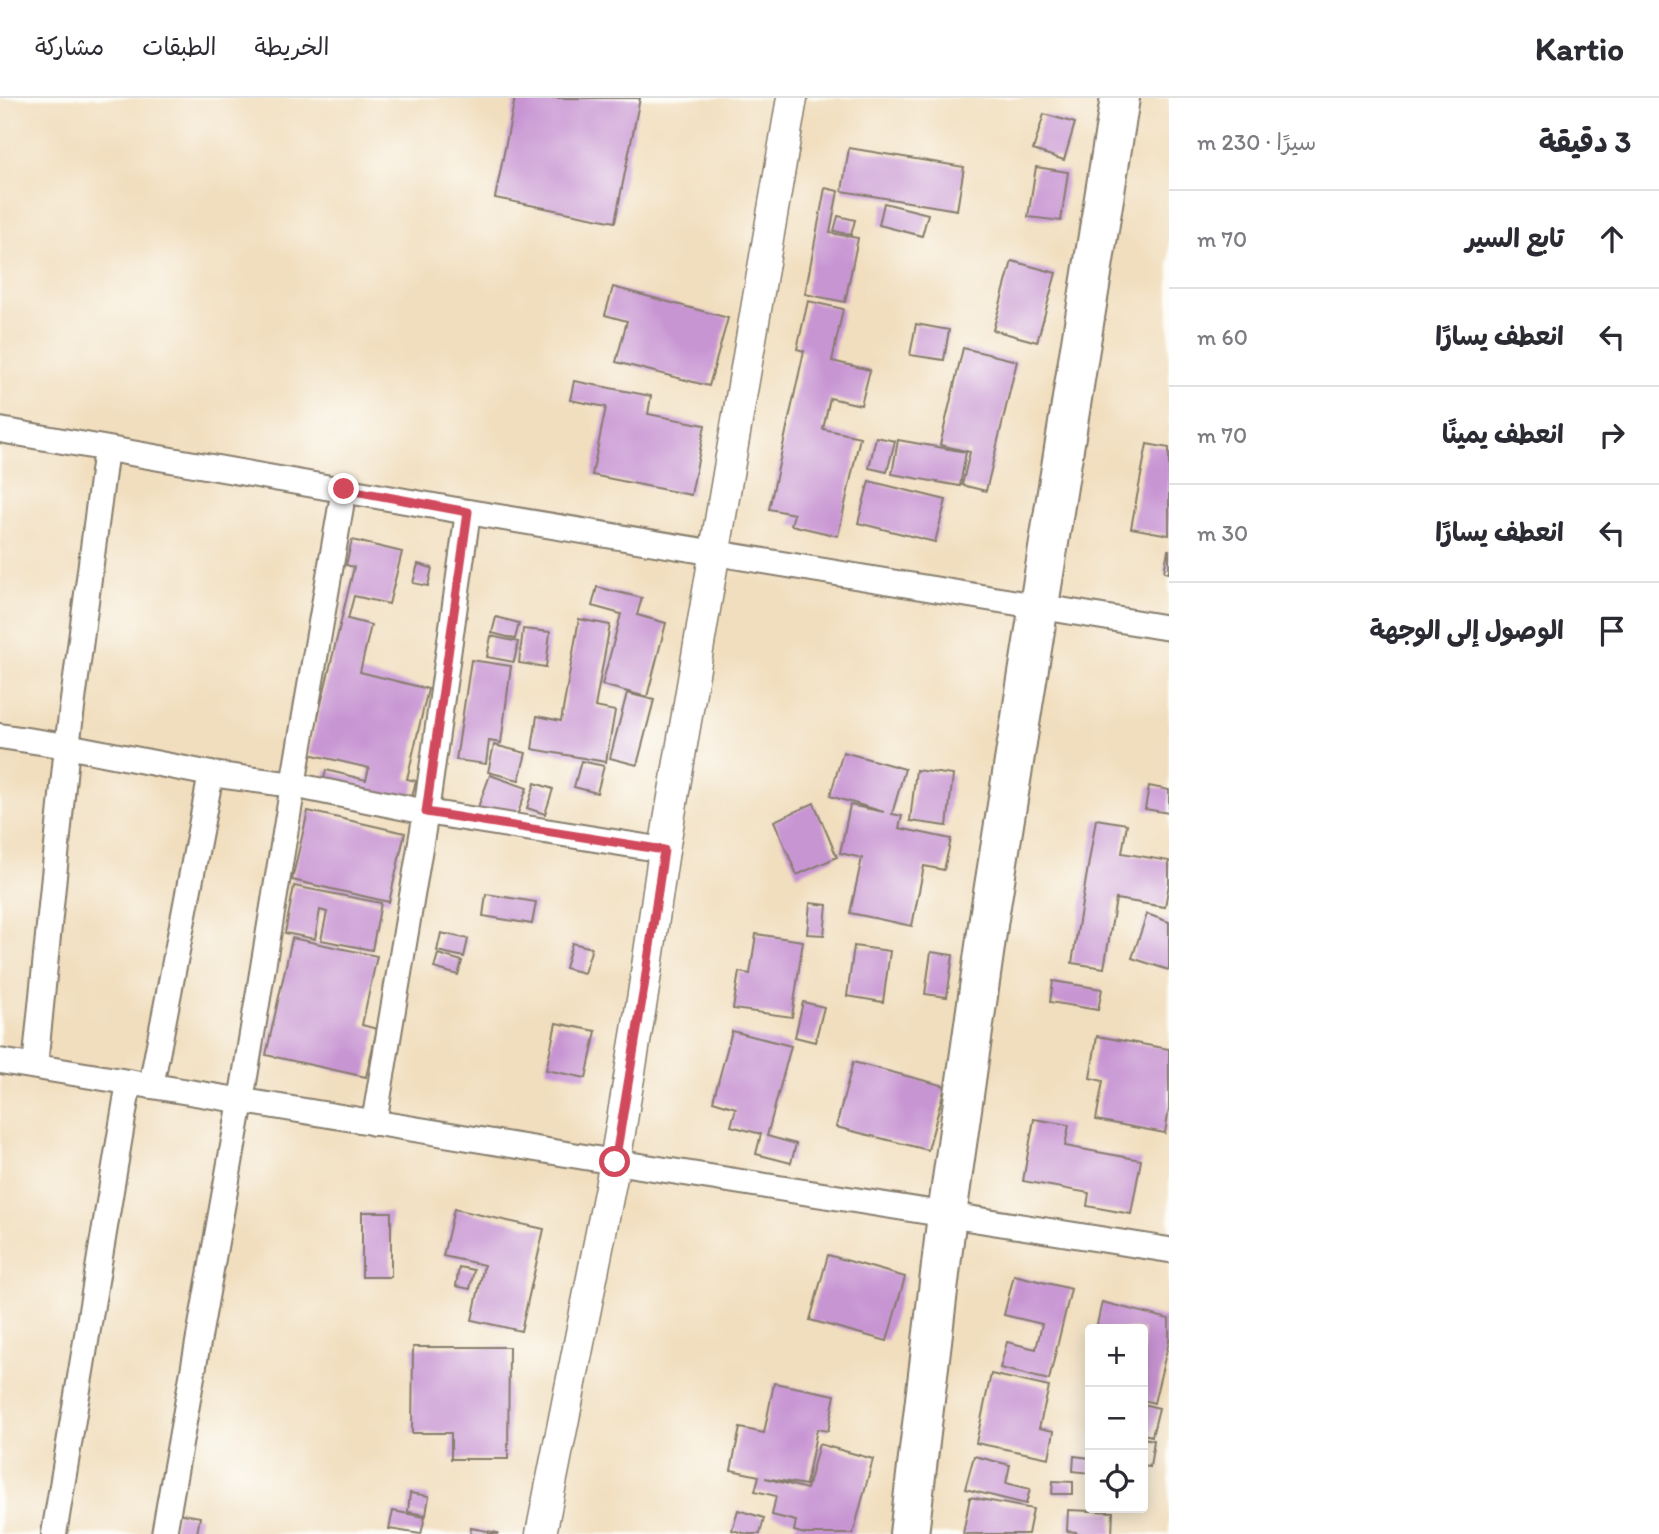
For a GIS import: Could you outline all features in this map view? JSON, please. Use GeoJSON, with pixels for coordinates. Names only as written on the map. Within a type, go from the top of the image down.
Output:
{"type":"FeatureCollection","features":[{"type":"Feature","properties":{"kind":"main road"},"geometry":{"type":"LineString","coordinates":[[909,1534],[947,1215],[989,918],[1120,98]]}},
{"type":"Feature","properties":{"kind":"street"},"geometry":{"type":"LineString","coordinates":[[541,1534],[615,1162],[664,850],[792,98]]}},
{"type":"Feature","properties":{"kind":"street"},"geometry":{"type":"LineString","coordinates":[[0,430],[468,512],[1169,628]]}},
{"type":"Feature","properties":{"kind":"street"},"geometry":{"type":"LineString","coordinates":[[35,1066],[67,746],[107,449]]}},
{"type":"Feature","properties":{"kind":"street"},"geometry":{"type":"LineString","coordinates":[[164,1534],[241,1101],[344,489]]}},
{"type":"Feature","properties":{"kind":"street"},"geometry":{"type":"LineString","coordinates":[[374,1123],[426,812],[468,512]]}},
{"type":"Feature","properties":{"kind":"street"},"geometry":{"type":"LineString","coordinates":[[0,736],[211,774],[293,785],[426,812],[664,850]]}},
{"type":"Feature","properties":{"kind":"street"},"geometry":{"type":"LineString","coordinates":[[54,1534],[140,1084],[211,774]]}},
{"type":"Feature","properties":{"kind":"street"},"geometry":{"type":"LineString","coordinates":[[0,1061],[1169,1250]]}},
{"type":"Feature","properties":{"kind":"building"},"geometry":{"type":"Polygon","coordinates":[[[515,98],[640,98],[615,222],[495,198],[515,98]]]}},
{"type":"Feature","properties":{"kind":"building"},"geometry":{"type":"Polygon","coordinates":[[[1044,114],[1075,123],[1064,160],[1033,150],[1044,114]]]}},
{"type":"Feature","properties":{"kind":"building"},"geometry":{"type":"Polygon","coordinates":[[[849,148],[964,167],[957,210],[842,191],[849,148]]]}},
{"type":"Feature","properties":{"kind":"building"},"geometry":{"type":"Polygon","coordinates":[[[1036,167],[1068,172],[1061,221],[1028,217],[1036,167]]]}},
{"type":"Feature","properties":{"kind":"building"},"geometry":{"type":"Polygon","coordinates":[[[825,188],[838,191],[830,233],[858,238],[845,302],[805,294],[825,188]]]}},
{"type":"Feature","properties":{"kind":"building"},"geometry":{"type":"Polygon","coordinates":[[[884,203],[928,214],[922,236],[879,225],[884,203]]]}},
{"type":"Feature","properties":{"kind":"building"},"geometry":{"type":"Polygon","coordinates":[[[838,216],[855,220],[851,235],[834,231],[838,216]]]}},
{"type":"Feature","properties":{"kind":"building"},"geometry":{"type":"Polygon","coordinates":[[[1012,261],[1056,273],[1037,342],[993,330],[1012,261]]]}},
{"type":"Feature","properties":{"kind":"building"},"geometry":{"type":"Polygon","coordinates":[[[613,287],[728,318],[709,386],[616,362],[627,321],[605,315],[613,287]]]}},
{"type":"Feature","properties":{"kind":"building"},"geometry":{"type":"Polygon","coordinates":[[[808,301],[843,309],[832,361],[870,370],[861,405],[830,398],[823,429],[860,437],[838,536],[791,525],[794,514],[769,509],[804,351],[797,349],[808,301]]]}},
{"type":"Feature","properties":{"kind":"building"},"geometry":{"type":"Polygon","coordinates":[[[916,324],[949,330],[944,360],[910,355],[916,324]]]}},
{"type":"Feature","properties":{"kind":"building"},"geometry":{"type":"Polygon","coordinates":[[[963,348],[1017,361],[986,491],[962,485],[970,452],[940,445],[963,348]]]}},
{"type":"Feature","properties":{"kind":"building"},"geometry":{"type":"Polygon","coordinates":[[[574,381],[651,396],[648,414],[705,425],[691,495],[592,475],[606,407],[570,400],[574,381]]]}},
{"type":"Feature","properties":{"kind":"building"},"geometry":{"type":"Polygon","coordinates":[[[876,437],[895,441],[887,472],[869,468],[876,437]]]}},
{"type":"Feature","properties":{"kind":"building"},"geometry":{"type":"Polygon","coordinates":[[[898,440],[966,452],[960,486],[892,474],[898,440]]]}},
{"type":"Feature","properties":{"kind":"building"},"geometry":{"type":"Polygon","coordinates":[[[1147,444],[1169,448],[1169,535],[1131,528],[1147,444]]]}},
{"type":"Feature","properties":{"kind":"building"},"geometry":{"type":"Polygon","coordinates":[[[869,481],[946,500],[935,542],[858,523],[869,481]]]}},
{"type":"Feature","properties":{"kind":"building"},"geometry":{"type":"Polygon","coordinates":[[[352,540],[402,552],[389,604],[354,596],[348,619],[371,625],[360,672],[428,689],[407,779],[416,781],[410,804],[323,783],[326,770],[366,780],[369,768],[309,754],[354,567],[346,565],[352,540]]]}},
{"type":"Feature","properties":{"kind":"building"},"geometry":{"type":"Polygon","coordinates":[[[1169,550],[1169,573],[1164,572],[1169,550]]]}},
{"type":"Feature","properties":{"kind":"building"},"geometry":{"type":"Polygon","coordinates":[[[418,564],[432,568],[428,586],[413,583],[418,564]]]}},
{"type":"Feature","properties":{"kind":"building"},"geometry":{"type":"Polygon","coordinates":[[[597,587],[642,598],[637,615],[666,623],[647,697],[602,685],[621,614],[592,606],[597,587]]]}},
{"type":"Feature","properties":{"kind":"building"},"geometry":{"type":"Polygon","coordinates":[[[496,617],[519,623],[515,639],[492,633],[496,617]]]}},
{"type":"Feature","properties":{"kind":"building"},"geometry":{"type":"Polygon","coordinates":[[[579,619],[610,625],[595,707],[615,711],[606,762],[532,749],[537,716],[561,721],[579,619]]]}},
{"type":"Feature","properties":{"kind":"building"},"geometry":{"type":"Polygon","coordinates":[[[523,629],[550,632],[546,667],[519,663],[523,629]]]}},
{"type":"Feature","properties":{"kind":"building"},"geometry":{"type":"Polygon","coordinates":[[[491,636],[518,642],[514,662],[487,657],[491,636]]]}},
{"type":"Feature","properties":{"kind":"building"},"geometry":{"type":"Polygon","coordinates":[[[471,660],[511,666],[501,743],[489,741],[486,764],[456,760],[471,660]]]}},
{"type":"Feature","properties":{"kind":"building"},"geometry":{"type":"Polygon","coordinates":[[[627,693],[654,700],[637,765],[610,758],[627,693]]]}},
{"type":"Feature","properties":{"kind":"building"},"geometry":{"type":"Polygon","coordinates":[[[494,745],[526,753],[519,780],[488,772],[494,745]]]}},
{"type":"Feature","properties":{"kind":"building"},"geometry":{"type":"Polygon","coordinates":[[[843,752],[905,769],[892,814],[902,816],[899,828],[951,839],[944,870],[924,866],[912,926],[850,913],[862,858],[840,853],[850,805],[884,812],[830,796],[843,752]]]}},
{"type":"Feature","properties":{"kind":"building"},"geometry":{"type":"Polygon","coordinates":[[[581,761],[604,766],[597,793],[574,787],[581,761]]]}},
{"type":"Feature","properties":{"kind":"building"},"geometry":{"type":"Polygon","coordinates":[[[916,770],[953,775],[947,826],[910,821],[916,770]]]}},
{"type":"Feature","properties":{"kind":"building"},"geometry":{"type":"Polygon","coordinates":[[[490,775],[527,788],[514,824],[477,810],[490,775]]]}},
{"type":"Feature","properties":{"kind":"building"},"geometry":{"type":"Polygon","coordinates":[[[535,783],[553,789],[545,814],[527,808],[535,783]]]}},
{"type":"Feature","properties":{"kind":"building"},"geometry":{"type":"Polygon","coordinates":[[[1149,786],[1169,790],[1169,813],[1145,809],[1149,786]]]}},
{"type":"Feature","properties":{"kind":"building"},"geometry":{"type":"Polygon","coordinates":[[[814,803],[837,857],[797,875],[774,821],[814,803]]]}},
{"type":"Feature","properties":{"kind":"building"},"geometry":{"type":"Polygon","coordinates":[[[308,811],[405,833],[389,902],[292,880],[308,811]]]}},
{"type":"Feature","properties":{"kind":"building"},"geometry":{"type":"Polygon","coordinates":[[[1096,819],[1127,824],[1122,853],[1169,861],[1165,907],[1116,899],[1104,968],[1072,963],[1096,819]]]}},
{"type":"Feature","properties":{"kind":"building"},"geometry":{"type":"Polygon","coordinates":[[[294,886],[381,903],[372,950],[321,940],[327,912],[320,910],[315,939],[285,933],[294,886]]]}},
{"type":"Feature","properties":{"kind":"building"},"geometry":{"type":"Polygon","coordinates":[[[486,894],[536,902],[532,924],[483,916],[486,894]]]}},
{"type":"Feature","properties":{"kind":"building"},"geometry":{"type":"Polygon","coordinates":[[[810,903],[827,905],[824,935],[807,934],[810,903]]]}},
{"type":"Feature","properties":{"kind":"building"},"geometry":{"type":"Polygon","coordinates":[[[1147,914],[1169,922],[1169,970],[1132,958],[1147,914]]]}},
{"type":"Feature","properties":{"kind":"building"},"geometry":{"type":"Polygon","coordinates":[[[441,933],[468,939],[464,957],[437,951],[441,933]]]}},
{"type":"Feature","properties":{"kind":"building"},"geometry":{"type":"Polygon","coordinates":[[[756,934],[803,941],[792,1017],[733,1009],[739,972],[750,974],[756,934]]]}},
{"type":"Feature","properties":{"kind":"building"},"geometry":{"type":"Polygon","coordinates":[[[292,938],[377,956],[362,1025],[377,1029],[366,1077],[266,1055],[292,938]]]}},
{"type":"Feature","properties":{"kind":"building"},"geometry":{"type":"Polygon","coordinates":[[[572,943],[592,948],[584,973],[565,968],[572,943]]]}},
{"type":"Feature","properties":{"kind":"building"},"geometry":{"type":"Polygon","coordinates":[[[854,946],[890,951],[883,1002],[847,996],[854,946]]]}},
{"type":"Feature","properties":{"kind":"building"},"geometry":{"type":"Polygon","coordinates":[[[931,952],[953,955],[947,997],[925,994],[931,952]]]}},
{"type":"Feature","properties":{"kind":"building"},"geometry":{"type":"Polygon","coordinates":[[[438,954],[462,961],[458,975],[434,968],[438,954]]]}},
{"type":"Feature","properties":{"kind":"building"},"geometry":{"type":"Polygon","coordinates":[[[1053,981],[1102,989],[1098,1010],[1050,1002],[1053,981]]]}},
{"type":"Feature","properties":{"kind":"building"},"geometry":{"type":"Polygon","coordinates":[[[803,1002],[824,1007],[815,1042],[795,1037],[803,1002]]]}},
{"type":"Feature","properties":{"kind":"building"},"geometry":{"type":"Polygon","coordinates":[[[556,1023],[596,1031],[586,1078],[546,1070],[556,1023]]]}},
{"type":"Feature","properties":{"kind":"building"},"geometry":{"type":"Polygon","coordinates":[[[732,1031],[791,1046],[767,1136],[796,1144],[791,1163],[756,1154],[761,1134],[731,1126],[736,1108],[713,1101],[732,1031]]]}},
{"type":"Feature","properties":{"kind":"building"},"geometry":{"type":"Polygon","coordinates":[[[1097,1036],[1169,1049],[1169,1109],[1165,1133],[1096,1120],[1103,1081],[1090,1078],[1097,1036]]]}},
{"type":"Feature","properties":{"kind":"building"},"geometry":{"type":"Polygon","coordinates":[[[853,1062],[945,1086],[928,1150],[836,1127],[853,1062]]]}},
{"type":"Feature","properties":{"kind":"building"},"geometry":{"type":"Polygon","coordinates":[[[1034,1119],[1069,1125],[1065,1146],[1141,1160],[1131,1214],[1087,1206],[1089,1193],[1023,1181],[1034,1119]]]}},
{"type":"Feature","properties":{"kind":"building"},"geometry":{"type":"Polygon","coordinates":[[[454,1209],[544,1229],[521,1331],[472,1320],[484,1265],[443,1256],[454,1209]]]}},
{"type":"Feature","properties":{"kind":"building"},"geometry":{"type":"Polygon","coordinates":[[[362,1212],[391,1212],[391,1277],[362,1277],[362,1212]]]}},
{"type":"Feature","properties":{"kind":"building"},"geometry":{"type":"Polygon","coordinates":[[[828,1255],[905,1277],[887,1341],[810,1320],[828,1255]]]}},
{"type":"Feature","properties":{"kind":"building"},"geometry":{"type":"Polygon","coordinates":[[[459,1267],[474,1270],[470,1289],[456,1286],[459,1267]]]}},
{"type":"Feature","properties":{"kind":"building"},"geometry":{"type":"Polygon","coordinates":[[[1014,1275],[1071,1289],[1049,1380],[1000,1368],[1007,1342],[1036,1349],[1042,1324],[1004,1315],[1014,1275]]]}},
{"type":"Feature","properties":{"kind":"building"},"geometry":{"type":"Polygon","coordinates":[[[1102,1302],[1169,1319],[1169,1341],[1154,1403],[1148,1401],[1148,1324],[1097,1324],[1102,1302]]]}},
{"type":"Feature","properties":{"kind":"building"},"geometry":{"type":"Polygon","coordinates":[[[413,1347],[509,1347],[508,1459],[451,1459],[451,1433],[412,1433],[413,1347]]]}},
{"type":"Feature","properties":{"kind":"building"},"geometry":{"type":"Polygon","coordinates":[[[991,1374],[1049,1387],[1039,1428],[1054,1431],[1049,1458],[976,1443],[991,1374]]]}},
{"type":"Feature","properties":{"kind":"building"},"geometry":{"type":"Polygon","coordinates":[[[774,1383],[835,1395],[828,1431],[817,1429],[806,1485],[765,1478],[807,1489],[819,1444],[873,1459],[853,1534],[805,1534],[794,1531],[796,1521],[772,1515],[776,1496],[755,1491],[759,1476],[731,1470],[740,1428],[764,1433],[774,1383]]]}},
{"type":"Feature","properties":{"kind":"building"},"geometry":{"type":"Polygon","coordinates":[[[1148,1405],[1159,1408],[1152,1436],[1148,1435],[1148,1405]]]}},
{"type":"Feature","properties":{"kind":"building"},"geometry":{"type":"Polygon","coordinates":[[[1148,1439],[1154,1440],[1148,1467],[1148,1439]]]}},
{"type":"Feature","properties":{"kind":"building"},"geometry":{"type":"Polygon","coordinates":[[[974,1456],[1010,1465],[1006,1483],[1030,1489],[1026,1504],[965,1489],[974,1456]]]}},
{"type":"Feature","properties":{"kind":"building"},"geometry":{"type":"Polygon","coordinates":[[[1074,1456],[1085,1457],[1085,1472],[1073,1471],[1074,1456]]]}},
{"type":"Feature","properties":{"kind":"building"},"geometry":{"type":"Polygon","coordinates":[[[1053,1481],[1073,1482],[1073,1494],[1052,1494],[1053,1481]]]}},
{"type":"Feature","properties":{"kind":"building"},"geometry":{"type":"Polygon","coordinates":[[[410,1493],[429,1496],[426,1515],[408,1512],[410,1493]]]}},
{"type":"Feature","properties":{"kind":"building"},"geometry":{"type":"Polygon","coordinates":[[[970,1497],[1033,1509],[1028,1534],[963,1534],[970,1497]]]}},
{"type":"Feature","properties":{"kind":"building"},"geometry":{"type":"Polygon","coordinates":[[[738,1510],[764,1518],[760,1534],[732,1530],[738,1510]]]}},
{"type":"Feature","properties":{"kind":"building"},"geometry":{"type":"Polygon","coordinates":[[[1068,1510],[1113,1513],[1112,1534],[1076,1534],[1067,1531],[1068,1510]]]}},
{"type":"Feature","properties":{"kind":"building"},"geometry":{"type":"Polygon","coordinates":[[[393,1511],[425,1517],[421,1534],[389,1529],[393,1511]]]}},
{"type":"Feature","properties":{"kind":"building"},"geometry":{"type":"Polygon","coordinates":[[[177,1513],[200,1517],[197,1534],[173,1534],[177,1513]]]}},
{"type":"Feature","properties":{"kind":"building"},"geometry":{"type":"Polygon","coordinates":[[[471,1528],[498,1533],[498,1534],[470,1534],[471,1528]]]}},
{"type":"Feature","properties":{"kind":"route"},"geometry":{"type":"LineString","coordinates":[[344,489],[468,512],[426,812],[664,850],[615,1162]]}}]}
